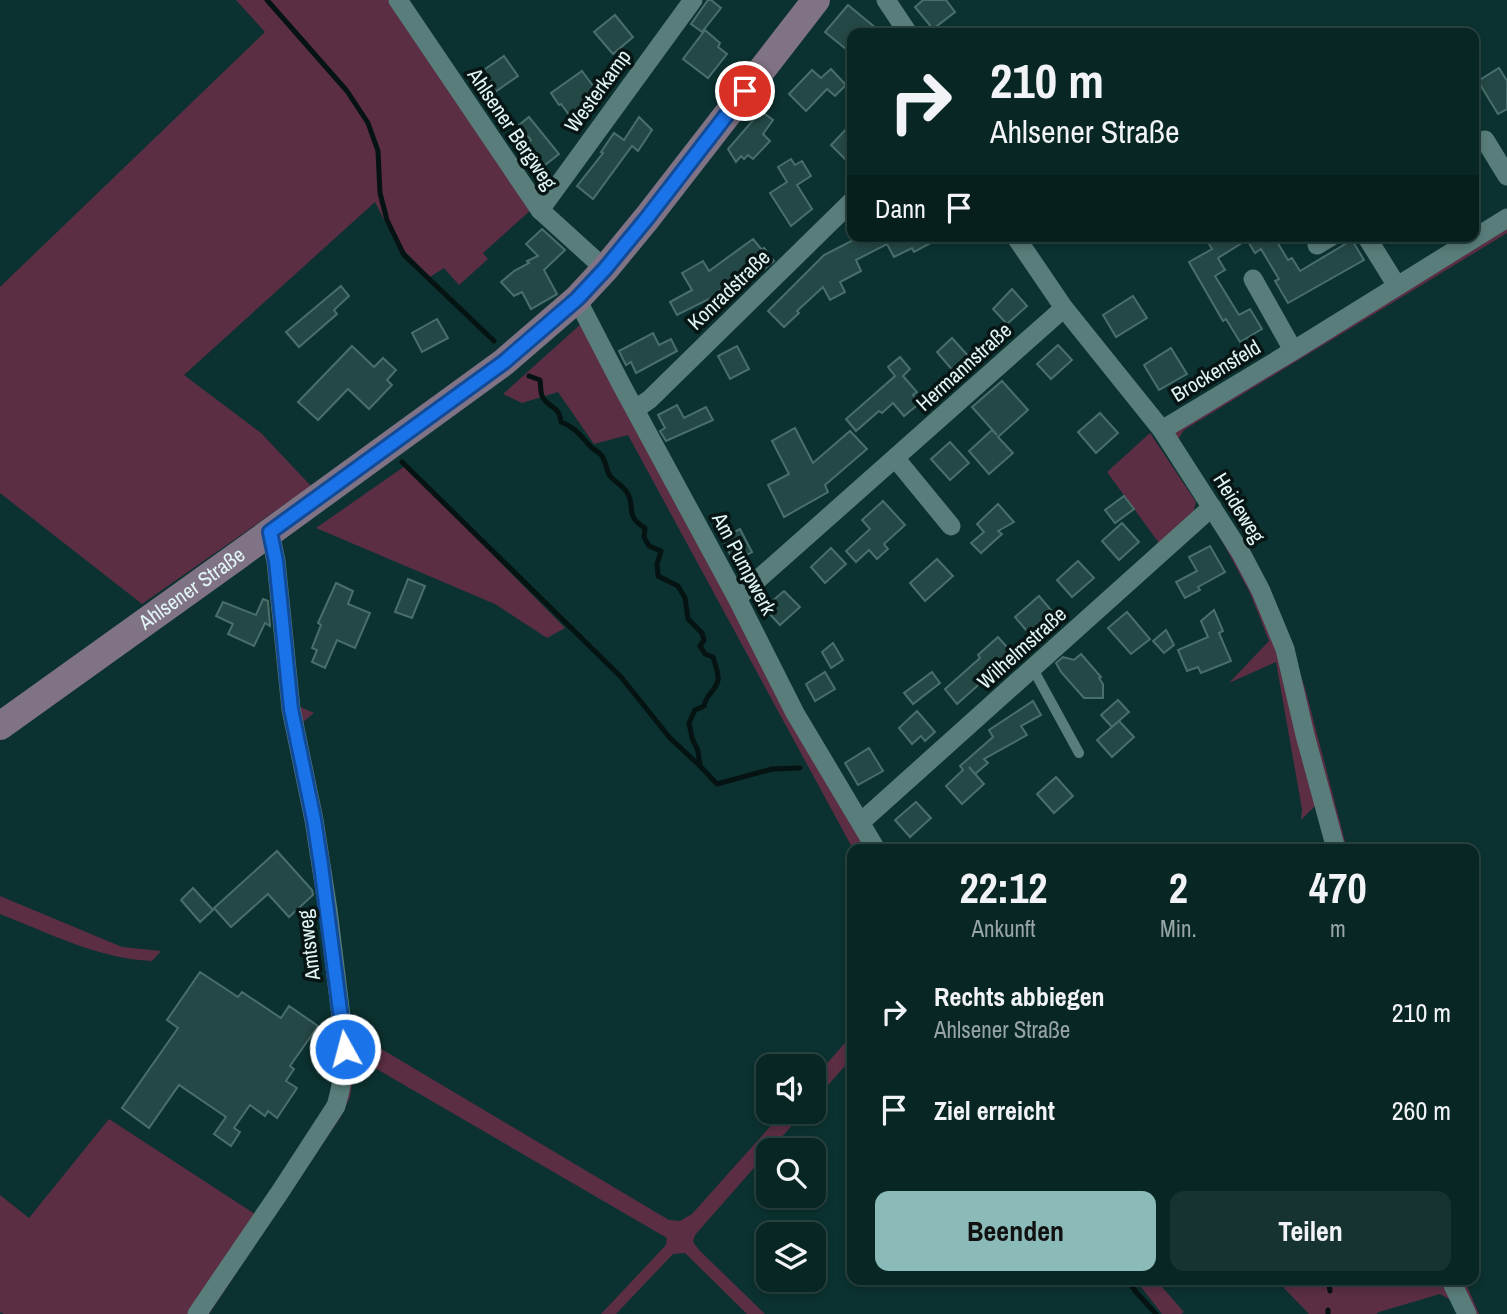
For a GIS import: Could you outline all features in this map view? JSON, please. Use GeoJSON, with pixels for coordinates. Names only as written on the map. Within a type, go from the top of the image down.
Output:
{"type":"FeatureCollection","features":[{"type":"Feature","properties":{"kind":"main road","name":"Ahlsener Straße"},"geometry":{"type":"LineString","coordinates":[[0,726],[504,362],[577,299],[647,218],[816,0]]}},
{"type":"Feature","properties":{"kind":"street","name":"Ahlsener Bergweg"},"geometry":{"type":"LineString","coordinates":[[398,0],[540,210],[605,269]]}},
{"type":"Feature","properties":{"kind":"street","name":"Westerkamp"},"geometry":{"type":"LineString","coordinates":[[540,210],[693,0]]}},
{"type":"Feature","properties":{"kind":"street"},"geometry":{"type":"LineString","coordinates":[[886,0],[905,28]]}},
{"type":"Feature","properties":{"kind":"street"},"geometry":{"type":"LineString","coordinates":[[1485,140],[1507,176]]}},
{"type":"Feature","properties":{"kind":"street","name":"Konradstraße"},"geometry":{"type":"LineString","coordinates":[[636,409],[650,399],[847,206]]}},
{"type":"Feature","properties":{"kind":"street","name":"Brockensfeld"},"geometry":{"type":"LineString","coordinates":[[1479,235],[1507,218]]}},
{"type":"Feature","properties":{"kind":"street","name":"Heideweg"},"geometry":{"type":"LineString","coordinates":[[1019,242],[1064,308],[1161,430],[1241,553],[1261,591],[1284,649],[1335,844]]}},
{"type":"Feature","properties":{"kind":"street"},"geometry":{"type":"LineString","coordinates":[[1370,242],[1397,286]]}},
{"type":"Feature","properties":{"kind":"street","name":"Brockensfeld"},"geometry":{"type":"LineString","coordinates":[[1161,430],[1468,242]]}},
{"type":"Feature","properties":{"kind":"street","name":"Brockensfeld"},"geometry":{"type":"LineString","coordinates":[[1253,279],[1293,351]]}},
{"type":"Feature","properties":{"kind":"street","name":"Am Pumpwerk"},"geometry":{"type":"LineString","coordinates":[[577,299],[796,713],[873,844]]}},
{"type":"Feature","properties":{"kind":"street","name":"Hermannstraße"},"geometry":{"type":"LineString","coordinates":[[737,598],[1064,308]]}},
{"type":"Feature","properties":{"kind":"street"},"geometry":{"type":"LineString","coordinates":[[896,459],[951,526]]}},
{"type":"Feature","properties":{"kind":"street","name":"Wilhelmstraße"},"geometry":{"type":"LineString","coordinates":[[861,822],[1212,507]]}},
{"type":"Feature","properties":{"kind":"street","name":"Amtsweg"},"geometry":{"type":"LineString","coordinates":[[197,1314],[336,1106],[344,1068],[345,1049],[328,910],[314,820],[291,709],[276,561],[270,532]]}},
{"type":"Feature","properties":{"kind":"street"},"geometry":{"type":"LineString","coordinates":[[1453,1285],[1467,1314]]}},
{"type":"Feature","properties":{"kind":"lane"},"geometry":{"type":"LineString","coordinates":[[1033,669],[1079,753]]}},
{"type":"Feature","properties":{"kind":"shaded area"},"geometry":{"type":"Polygon","coordinates":[[[236,0],[392,0],[532,209],[483,253],[488,259],[459,285],[444,268],[430,277],[395,241],[375,202],[184,375],[261,433],[311,486],[142,604],[0,493],[0,287],[265,32],[236,0]]]}},
{"type":"Feature","properties":{"kind":"shaded area"},"geometry":{"type":"Polygon","coordinates":[[[1507,217],[1507,233],[1184,430],[1179,438],[1183,450],[1287,635],[1305,688],[1346,844],[1329,844],[1317,804],[1301,820],[1302,809],[1276,662],[1229,683],[1269,641],[1250,593],[1206,511],[1153,432],[1466,242],[1479,242],[1479,234],[1507,217]]]}},
{"type":"Feature","properties":{"kind":"shaded area"},"geometry":{"type":"Polygon","coordinates":[[[582,323],[866,844],[850,844],[628,435],[594,444],[558,392],[522,403],[503,394],[582,323]]]}},
{"type":"Feature","properties":{"kind":"shaded area"},"geometry":{"type":"Polygon","coordinates":[[[1150,433],[1196,502],[1193,513],[1159,543],[1107,472],[1150,433]]]}},
{"type":"Feature","properties":{"kind":"shaded area"},"geometry":{"type":"Polygon","coordinates":[[[405,466],[565,628],[547,638],[495,604],[316,528],[405,466]]]}},
{"type":"Feature","properties":{"kind":"shaded area"},"geometry":{"type":"Polygon","coordinates":[[[282,699],[314,713],[303,722],[350,1020],[354,1028],[363,1038],[669,1220],[680,1221],[692,1214],[756,1142],[756,1166],[695,1235],[693,1242],[765,1314],[747,1314],[685,1253],[673,1254],[616,1314],[601,1314],[666,1245],[667,1238],[375,1068],[365,1065],[354,1072],[350,1097],[340,1118],[209,1314],[0,1312],[0,1195],[29,1218],[109,1119],[264,1220],[336,1115],[348,1049],[282,699]]]}},
{"type":"Feature","properties":{"kind":"shaded area"},"geometry":{"type":"Polygon","coordinates":[[[0,896],[122,947],[161,951],[152,961],[113,955],[74,944],[0,914],[0,896]]]}},
{"type":"Feature","properties":{"kind":"shaded area"},"geometry":{"type":"Polygon","coordinates":[[[847,1041],[847,1064],[826,1087],[826,1064],[847,1041]]]}},
{"type":"Feature","properties":{"kind":"shaded area"},"geometry":{"type":"Polygon","coordinates":[[[772,1124],[793,1124],[781,1138],[760,1138],[772,1124]]]}},
{"type":"Feature","properties":{"kind":"shaded area"},"geometry":{"type":"Polygon","coordinates":[[[1140,1285],[1160,1285],[1184,1312],[1162,1314],[1140,1285]]]}},
{"type":"Feature","properties":{"kind":"shaded area"},"geometry":{"type":"Polygon","coordinates":[[[1282,1285],[1467,1285],[1479,1314],[1459,1314],[1454,1302],[1440,1294],[1376,1314],[1309,1314],[1282,1285]]]}},
{"type":"Feature","properties":{"kind":"building"},"geometry":{"type":"Polygon","coordinates":[[[708,0],[721,8],[702,32],[691,24],[708,0]]]}},
{"type":"Feature","properties":{"kind":"building"},"geometry":{"type":"Polygon","coordinates":[[[923,0],[946,0],[955,12],[932,28],[915,7],[923,0]]]}},
{"type":"Feature","properties":{"kind":"building"},"geometry":{"type":"Polygon","coordinates":[[[848,5],[876,28],[847,28],[847,50],[825,32],[848,5]]]}},
{"type":"Feature","properties":{"kind":"building"},"geometry":{"type":"Polygon","coordinates":[[[615,15],[633,37],[613,54],[594,32],[615,15]]]}},
{"type":"Feature","properties":{"kind":"building"},"geometry":{"type":"Polygon","coordinates":[[[705,30],[720,43],[718,47],[727,54],[708,78],[683,59],[705,30]]]}},
{"type":"Feature","properties":{"kind":"building"},"geometry":{"type":"Polygon","coordinates":[[[504,56],[518,76],[492,94],[478,74],[504,56]]]}},
{"type":"Feature","properties":{"kind":"building"},"geometry":{"type":"Polygon","coordinates":[[[1499,68],[1507,81],[1507,109],[1498,114],[1479,80],[1499,68]]]}},
{"type":"Feature","properties":{"kind":"building"},"geometry":{"type":"Polygon","coordinates":[[[831,69],[846,85],[835,96],[827,89],[806,111],[789,94],[812,70],[821,78],[831,69]]]}},
{"type":"Feature","properties":{"kind":"building"},"geometry":{"type":"Polygon","coordinates":[[[582,71],[599,94],[570,116],[551,93],[582,71]]]}},
{"type":"Feature","properties":{"kind":"building"},"geometry":{"type":"Polygon","coordinates":[[[761,111],[773,120],[763,134],[770,141],[753,159],[748,155],[744,159],[741,156],[736,162],[728,149],[761,111]]]}},
{"type":"Feature","properties":{"kind":"building"},"geometry":{"type":"Polygon","coordinates":[[[529,117],[559,154],[536,172],[519,150],[531,140],[519,125],[529,117]]]}},
{"type":"Feature","properties":{"kind":"building"},"geometry":{"type":"Polygon","coordinates":[[[639,117],[652,130],[638,151],[632,146],[593,199],[577,186],[603,153],[601,152],[614,133],[624,140],[639,117]]]}},
{"type":"Feature","properties":{"kind":"building"},"geometry":{"type":"Polygon","coordinates":[[[847,128],[847,161],[831,145],[847,128]]]}},
{"type":"Feature","properties":{"kind":"building"},"geometry":{"type":"Polygon","coordinates":[[[791,159],[795,165],[802,161],[811,176],[797,185],[812,209],[791,226],[770,193],[787,182],[778,167],[791,159]]]}},
{"type":"Feature","properties":{"kind":"building"},"geometry":{"type":"Polygon","coordinates":[[[542,229],[565,250],[544,270],[557,294],[531,309],[522,292],[514,296],[501,282],[529,263],[527,261],[538,256],[526,244],[542,229]]]}},
{"type":"Feature","properties":{"kind":"building"},"geometry":{"type":"Polygon","coordinates":[[[753,239],[774,261],[749,282],[743,275],[719,291],[721,293],[677,315],[670,302],[692,290],[682,273],[703,261],[709,271],[753,239]]]}},
{"type":"Feature","properties":{"kind":"building"},"geometry":{"type":"Polygon","coordinates":[[[849,242],[933,242],[914,252],[912,248],[894,257],[887,244],[856,260],[861,271],[840,282],[845,292],[830,300],[823,287],[784,327],[768,311],[824,255],[849,242]]]}},
{"type":"Feature","properties":{"kind":"building"},"geometry":{"type":"Polygon","coordinates":[[[1208,242],[1244,242],[1218,258],[1225,270],[1215,276],[1239,315],[1250,309],[1262,329],[1240,342],[1226,319],[1223,321],[1189,262],[1212,249],[1208,242]]]}},
{"type":"Feature","properties":{"kind":"building"},"geometry":{"type":"Polygon","coordinates":[[[1248,242],[1277,242],[1288,260],[1292,258],[1300,271],[1349,242],[1353,242],[1364,260],[1288,303],[1275,281],[1279,279],[1261,249],[1255,253],[1248,242]]]}},
{"type":"Feature","properties":{"kind":"building"},"geometry":{"type":"Polygon","coordinates":[[[341,286],[349,296],[334,310],[337,314],[299,347],[286,332],[341,286]]]}},
{"type":"Feature","properties":{"kind":"building"},"geometry":{"type":"Polygon","coordinates":[[[1012,289],[1027,306],[1007,324],[993,309],[1012,289]]]}},
{"type":"Feature","properties":{"kind":"building"},"geometry":{"type":"Polygon","coordinates":[[[1133,296],[1147,318],[1116,337],[1103,315],[1133,296]]]}},
{"type":"Feature","properties":{"kind":"building"},"geometry":{"type":"Polygon","coordinates":[[[437,319],[448,338],[422,352],[412,333],[437,319]]]}},
{"type":"Feature","properties":{"kind":"building"},"geometry":{"type":"Polygon","coordinates":[[[653,333],[659,345],[671,339],[677,351],[636,373],[631,362],[626,365],[619,351],[653,333]]]}},
{"type":"Feature","properties":{"kind":"building"},"geometry":{"type":"Polygon","coordinates":[[[952,338],[970,358],[954,372],[937,352],[952,338]]]}},
{"type":"Feature","properties":{"kind":"building"},"geometry":{"type":"Polygon","coordinates":[[[1058,345],[1072,360],[1051,379],[1037,364],[1058,345]]]}},
{"type":"Feature","properties":{"kind":"building"},"geometry":{"type":"Polygon","coordinates":[[[352,346],[374,367],[383,358],[396,370],[387,380],[392,385],[369,409],[348,389],[318,420],[298,402],[352,346]]]}},
{"type":"Feature","properties":{"kind":"building"},"geometry":{"type":"Polygon","coordinates":[[[737,346],[749,369],[730,379],[718,356],[737,346]]]}},
{"type":"Feature","properties":{"kind":"building"},"geometry":{"type":"Polygon","coordinates":[[[1171,348],[1187,374],[1159,390],[1144,365],[1171,348]]]}},
{"type":"Feature","properties":{"kind":"building"},"geometry":{"type":"Polygon","coordinates":[[[900,357],[910,369],[903,376],[917,392],[913,395],[920,403],[904,416],[893,403],[856,431],[846,419],[895,376],[888,367],[900,357]]]}},
{"type":"Feature","properties":{"kind":"building"},"geometry":{"type":"Polygon","coordinates":[[[1002,381],[1028,410],[998,437],[1013,453],[989,474],[969,451],[992,430],[997,435],[972,407],[1002,381]]]}},
{"type":"Feature","properties":{"kind":"building"},"geometry":{"type":"Polygon","coordinates":[[[677,405],[684,418],[706,407],[713,420],[666,441],[660,431],[665,428],[658,415],[677,405]]]}},
{"type":"Feature","properties":{"kind":"building"},"geometry":{"type":"Polygon","coordinates":[[[1100,413],[1118,433],[1096,453],[1078,432],[1100,413]]]}},
{"type":"Feature","properties":{"kind":"building"},"geometry":{"type":"Polygon","coordinates":[[[795,428],[813,463],[850,431],[867,449],[825,485],[828,492],[784,517],[768,485],[789,474],[772,441],[795,428]]]}},
{"type":"Feature","properties":{"kind":"building"},"geometry":{"type":"Polygon","coordinates":[[[950,442],[969,463],[950,480],[931,459],[950,442]]]}},
{"type":"Feature","properties":{"kind":"building"},"geometry":{"type":"Polygon","coordinates":[[[1124,496],[1134,509],[1115,523],[1105,510],[1124,496]]]}},
{"type":"Feature","properties":{"kind":"building"},"geometry":{"type":"Polygon","coordinates":[[[883,501],[905,525],[884,544],[888,549],[877,559],[869,550],[856,562],[846,551],[870,529],[862,520],[883,501]]]}},
{"type":"Feature","properties":{"kind":"building"},"geometry":{"type":"Polygon","coordinates":[[[998,504],[1014,522],[998,531],[1002,534],[981,553],[971,543],[984,532],[977,524],[998,504]]]}},
{"type":"Feature","properties":{"kind":"building"},"geometry":{"type":"Polygon","coordinates":[[[1122,523],[1139,542],[1119,560],[1102,541],[1122,523]]]}},
{"type":"Feature","properties":{"kind":"building"},"geometry":{"type":"Polygon","coordinates":[[[740,529],[752,552],[734,562],[722,538],[740,529]]]}},
{"type":"Feature","properties":{"kind":"building"},"geometry":{"type":"Polygon","coordinates":[[[1210,546],[1225,572],[1198,587],[1200,590],[1185,598],[1176,582],[1197,571],[1189,557],[1210,546]]]}},
{"type":"Feature","properties":{"kind":"building"},"geometry":{"type":"Polygon","coordinates":[[[831,548],[846,564],[825,583],[811,567],[831,548]]]}},
{"type":"Feature","properties":{"kind":"building"},"geometry":{"type":"Polygon","coordinates":[[[937,559],[953,576],[925,601],[910,583],[937,559]]]}},
{"type":"Feature","properties":{"kind":"building"},"geometry":{"type":"Polygon","coordinates":[[[1078,561],[1094,578],[1072,597],[1057,580],[1078,561]]]}},
{"type":"Feature","properties":{"kind":"building"},"geometry":{"type":"Polygon","coordinates":[[[408,579],[425,586],[412,618],[395,612],[408,579]]]}},
{"type":"Feature","properties":{"kind":"building"},"geometry":{"type":"Polygon","coordinates":[[[336,583],[353,591],[348,604],[370,613],[355,648],[337,640],[325,668],[312,662],[317,650],[312,648],[321,625],[318,623],[336,583]]]}},
{"type":"Feature","properties":{"kind":"building"},"geometry":{"type":"Polygon","coordinates":[[[784,591],[800,607],[780,625],[764,608],[784,591]]]}},
{"type":"Feature","properties":{"kind":"building"},"geometry":{"type":"Polygon","coordinates":[[[1039,596],[1056,616],[1032,637],[1015,617],[1039,596]]]}},
{"type":"Feature","properties":{"kind":"building"},"geometry":{"type":"Polygon","coordinates":[[[263,599],[268,601],[270,626],[265,623],[254,646],[228,634],[233,624],[216,616],[223,602],[256,615],[263,599]]]}},
{"type":"Feature","properties":{"kind":"building"},"geometry":{"type":"Polygon","coordinates":[[[1214,610],[1223,631],[1219,633],[1231,661],[1201,673],[1198,667],[1187,671],[1178,650],[1208,637],[1201,621],[1214,610]]]}},
{"type":"Feature","properties":{"kind":"building"},"geometry":{"type":"Polygon","coordinates":[[[1127,612],[1150,639],[1131,654],[1108,628],[1127,612]]]}},
{"type":"Feature","properties":{"kind":"building"},"geometry":{"type":"Polygon","coordinates":[[[1166,630],[1174,645],[1164,653],[1153,641],[1166,630]]]}},
{"type":"Feature","properties":{"kind":"building"},"geometry":{"type":"Polygon","coordinates":[[[998,637],[1013,654],[957,704],[945,689],[980,658],[978,655],[998,637]]]}},
{"type":"Feature","properties":{"kind":"building"},"geometry":{"type":"Polygon","coordinates":[[[833,643],[843,660],[831,668],[822,652],[833,643]]]}},
{"type":"Feature","properties":{"kind":"building"},"geometry":{"type":"Polygon","coordinates":[[[1081,654],[1101,677],[1103,698],[1084,698],[1056,663],[1063,657],[1074,660],[1081,654]]]}},
{"type":"Feature","properties":{"kind":"building"},"geometry":{"type":"Polygon","coordinates":[[[825,672],[835,689],[815,701],[806,684],[825,672]]]}},
{"type":"Feature","properties":{"kind":"building"},"geometry":{"type":"Polygon","coordinates":[[[932,672],[940,683],[913,704],[904,693],[932,672]]]}},
{"type":"Feature","properties":{"kind":"building"},"geometry":{"type":"Polygon","coordinates":[[[1118,700],[1129,712],[1112,727],[1101,715],[1118,700]]]}},
{"type":"Feature","properties":{"kind":"building"},"geometry":{"type":"Polygon","coordinates":[[[1033,701],[1041,715],[1021,726],[1027,735],[984,759],[988,763],[975,774],[984,784],[962,804],[946,786],[963,770],[960,766],[993,737],[989,730],[1033,701]]]}},
{"type":"Feature","properties":{"kind":"building"},"geometry":{"type":"Polygon","coordinates":[[[917,711],[935,732],[925,741],[921,736],[912,744],[899,728],[917,711]]]}},
{"type":"Feature","properties":{"kind":"building"},"geometry":{"type":"Polygon","coordinates":[[[1119,721],[1134,737],[1112,757],[1097,740],[1119,721]]]}},
{"type":"Feature","properties":{"kind":"building"},"geometry":{"type":"Polygon","coordinates":[[[869,748],[883,771],[858,785],[845,763],[869,748]]]}},
{"type":"Feature","properties":{"kind":"building"},"geometry":{"type":"Polygon","coordinates":[[[1056,777],[1073,796],[1054,813],[1037,794],[1056,777]]]}},
{"type":"Feature","properties":{"kind":"building"},"geometry":{"type":"Polygon","coordinates":[[[916,802],[931,818],[910,837],[895,820],[916,802]]]}},
{"type":"Feature","properties":{"kind":"building"},"geometry":{"type":"Polygon","coordinates":[[[277,851],[312,890],[313,895],[289,917],[268,894],[231,927],[214,908],[277,851]]]}},
{"type":"Feature","properties":{"kind":"building"},"geometry":{"type":"Polygon","coordinates":[[[193,888],[213,910],[200,922],[181,900],[193,888]]]}},
{"type":"Feature","properties":{"kind":"building"},"geometry":{"type":"Polygon","coordinates":[[[200,972],[238,997],[242,992],[281,1018],[289,1006],[318,1026],[290,1066],[294,1069],[286,1081],[297,1088],[277,1118],[268,1111],[265,1116],[250,1105],[234,1128],[240,1132],[231,1146],[214,1134],[226,1117],[179,1085],[149,1128],[122,1108],[178,1028],[167,1020],[200,972]]]}},
{"type":"Feature","properties":{"kind":"waterway"},"geometry":{"type":"LineString","coordinates":[[267,0],[347,91],[368,123],[378,151],[380,193],[387,220],[404,255],[494,341]]}},
{"type":"Feature","properties":{"kind":"waterway"},"geometry":{"type":"LineString","coordinates":[[529,376],[540,380],[543,398],[556,410],[561,422],[574,429],[601,454],[610,476],[626,491],[634,519],[645,528],[644,537],[649,546],[661,551],[657,564],[658,576],[678,586],[685,598],[688,619],[702,633],[704,640],[700,646],[705,654],[713,657],[718,675],[717,684],[704,706],[695,710],[689,723],[700,766],[717,784],[772,769],[800,768]]}},
{"type":"Feature","properties":{"kind":"waterway"},"geometry":{"type":"LineString","coordinates":[[402,462],[621,677],[670,738],[700,766]]}},
{"type":"Feature","properties":{"kind":"waterway"},"geometry":{"type":"LineString","coordinates":[[1131,1285],[1156,1314]]}},
{"type":"Feature","properties":{"kind":"waterway"},"geometry":{"type":"LineString","coordinates":[[1329,1285],[1330,1291]]}},
{"type":"Feature","properties":{"kind":"route"},"geometry":{"type":"LineString","coordinates":[[345,1049],[314,820],[291,709],[276,561],[270,532],[504,362],[577,299],[647,218],[745,91]]}}]}
